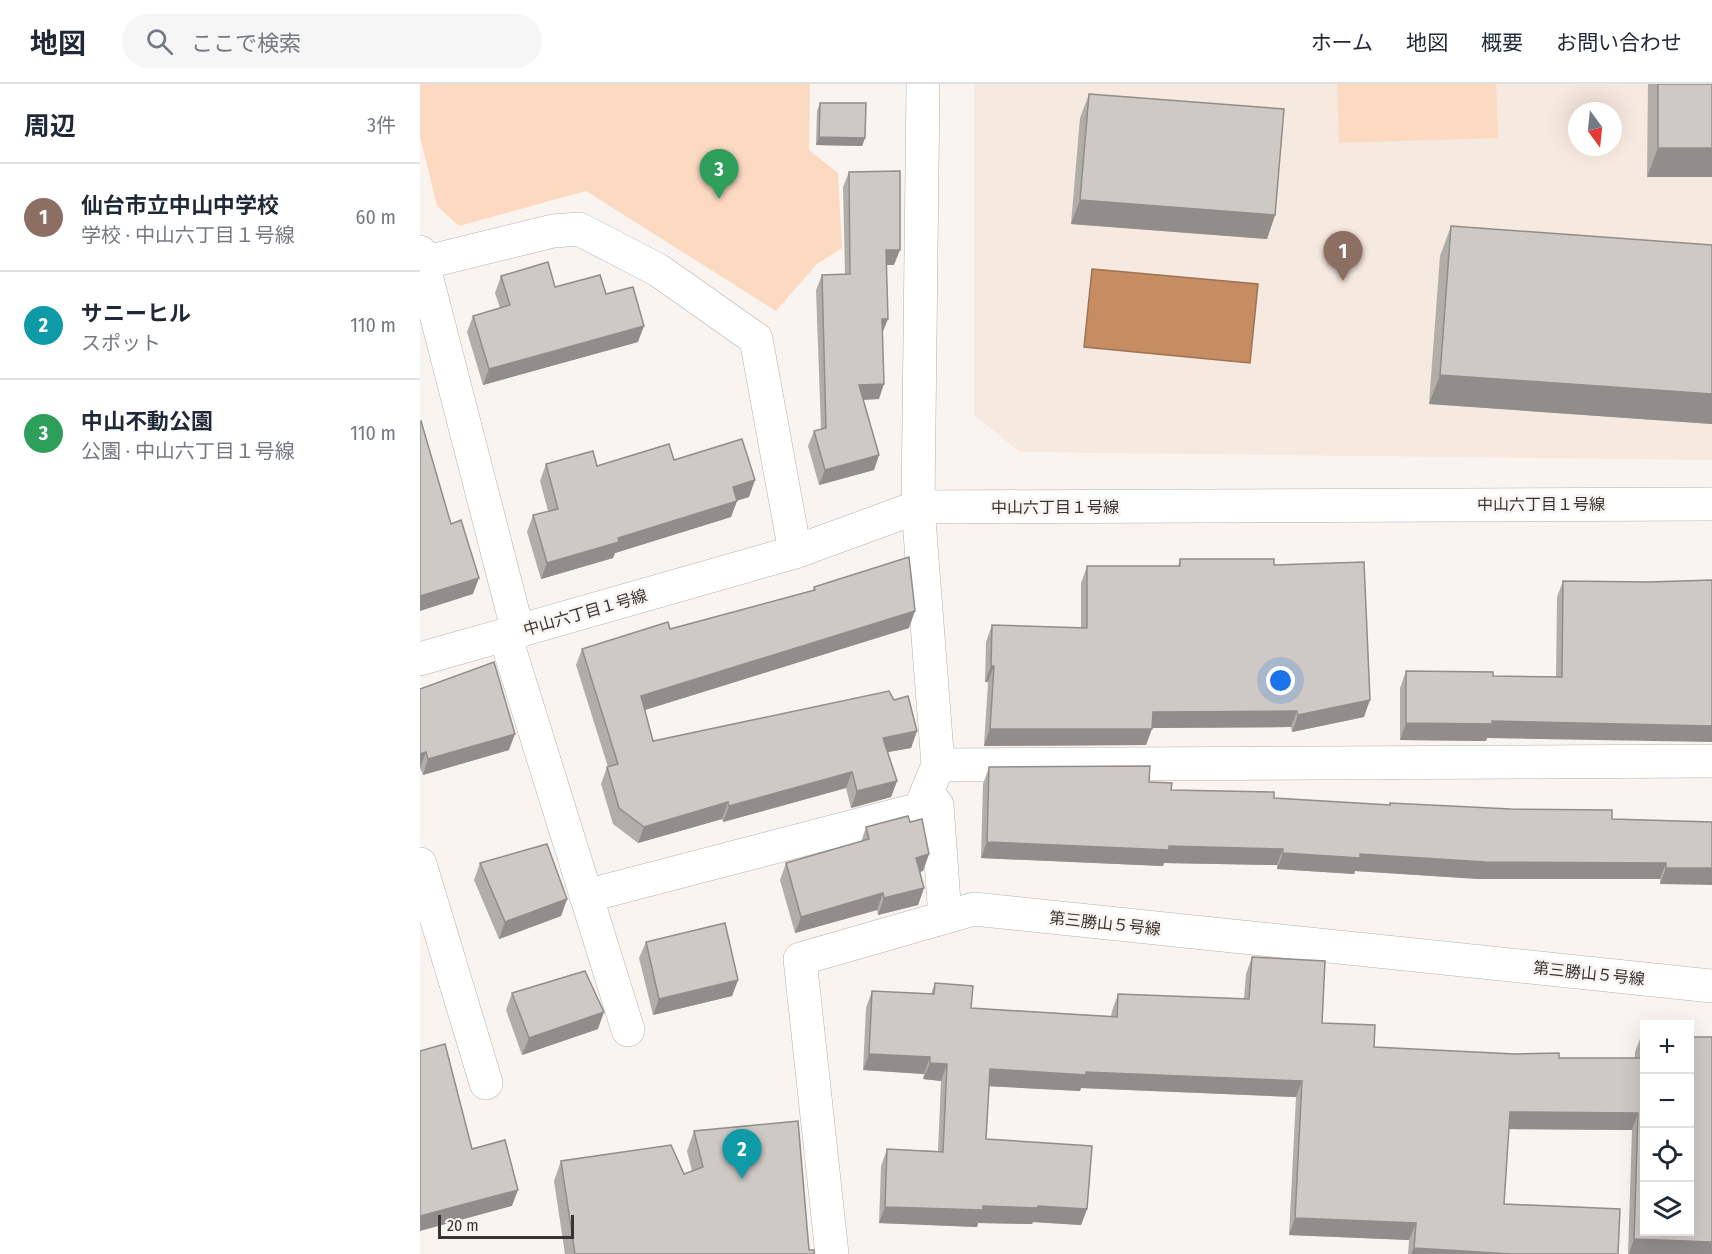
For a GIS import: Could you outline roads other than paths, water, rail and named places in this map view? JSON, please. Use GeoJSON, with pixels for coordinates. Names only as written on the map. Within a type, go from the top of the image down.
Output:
{"type":"FeatureCollection","features":[{"type":"Feature","properties":{"kind":"street"},"geometry":{"type":"LineString","coordinates":[[922,84],[918,507],[932,779],[937,805],[945,917]]}},
{"type":"Feature","properties":{"kind":"street"},"geometry":{"type":"LineString","coordinates":[[628,1030],[586,896],[512,633],[421,258],[553,231],[579,229],[658,270],[756,339],[795,552]]}},
{"type":"Feature","properties":{"kind":"street","name":"中山六丁目１号線"},"geometry":{"type":"LineString","coordinates":[[420,659],[795,552],[918,507],[1712,504]]}},
{"type":"Feature","properties":{"kind":"street"},"geometry":{"type":"LineString","coordinates":[[932,779],[1712,761]]}},
{"type":"Feature","properties":{"kind":"street"},"geometry":{"type":"LineString","coordinates":[[586,896],[920,809],[932,779]]}},
{"type":"Feature","properties":{"kind":"street"},"geometry":{"type":"LineString","coordinates":[[420,864],[486,1083]]}},
{"type":"Feature","properties":{"kind":"street","name":"第三勝山５号線"},"geometry":{"type":"LineString","coordinates":[[832,1254],[800,958],[974,909],[1712,986]]}},
{"type":"Feature","properties":{"kind":"place","name":"中山不動公園"},"geometry":{"type":"Point","coordinates":[719,199]}},
{"type":"Feature","properties":{"kind":"place","name":"仙台市立中山中学校"},"geometry":{"type":"Point","coordinates":[1343,281]}},
{"type":"Feature","properties":{"kind":"place","name":"サニーヒル"},"geometry":{"type":"Point","coordinates":[742,1179]}}]}
